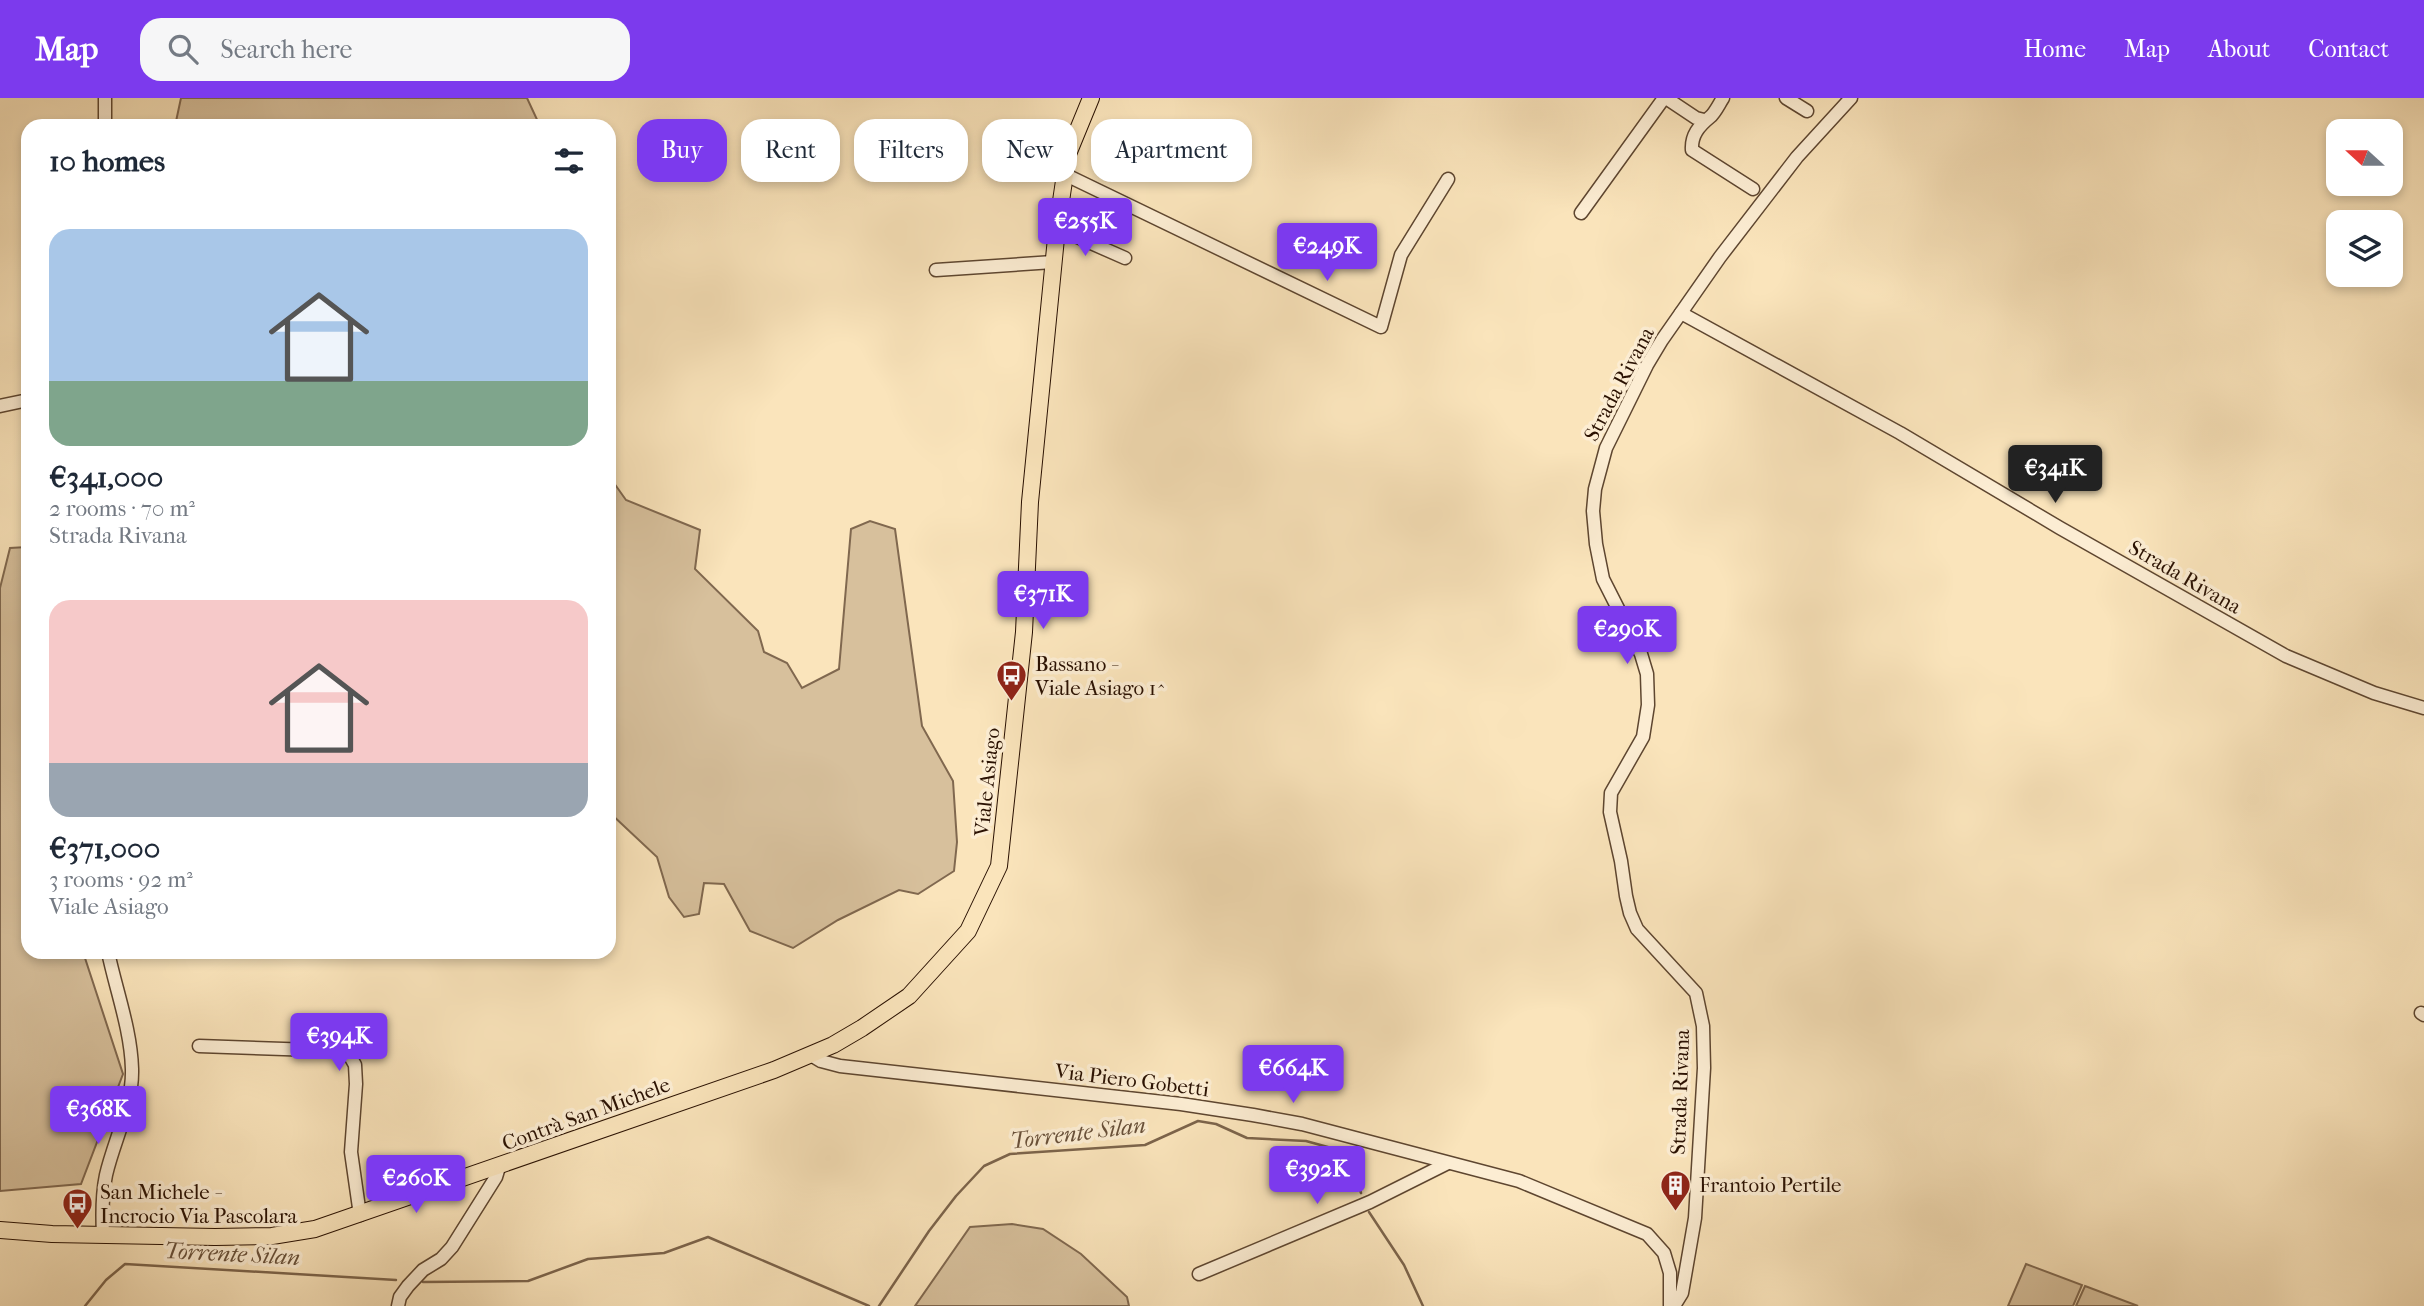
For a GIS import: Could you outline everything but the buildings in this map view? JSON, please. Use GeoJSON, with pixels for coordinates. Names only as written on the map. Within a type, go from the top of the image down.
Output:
{"type":"FeatureCollection","features":[{"type":"Feature","properties":{"kind":"main road","name":"Viale Asiago"},"geometry":{"type":"LineString","coordinates":[[1077,131],[1091,98]]}},
{"type":"Feature","properties":{"kind":"main road","name":"Viale Asiago"},"geometry":{"type":"LineString","coordinates":[[811,1055],[862,1028],[909,996],[968,931],[999,866],[1024,632],[1030,502],[1063,182]]}},
{"type":"Feature","properties":{"kind":"main road","name":"Contrà San Michele"},"geometry":{"type":"LineString","coordinates":[[1,1231],[272,1236],[315,1229],[499,1167],[811,1055]]}},
{"type":"Feature","properties":{"kind":"street"},"geometry":{"type":"LineString","coordinates":[[105,98],[105,119]]}},
{"type":"Feature","properties":{"kind":"street"},"geometry":{"type":"LineString","coordinates":[[1581,214],[1665,98],[1696,118],[1704,120]]}},
{"type":"Feature","properties":{"kind":"street"},"geometry":{"type":"LineString","coordinates":[[1723,98],[1691,140],[1692,150],[1754,189]]}},
{"type":"Feature","properties":{"kind":"street"},"geometry":{"type":"LineString","coordinates":[[1786,98],[1807,111]]}},
{"type":"Feature","properties":{"kind":"street","name":"Strada Rivana"},"geometry":{"type":"LineString","coordinates":[[1672,1306],[1682,1293],[1695,1218],[1704,1068],[1703,1026],[1696,993],[1637,929],[1630,913],[1610,811],[1611,793],[1643,737],[1647,674],[1641,654],[1603,579],[1595,544],[1594,512],[1599,467],[1647,365],[1681,313],[1720,257],[1797,157],[1851,98]]}},
{"type":"Feature","properties":{"kind":"street"},"geometry":{"type":"LineString","coordinates":[[1077,180],[1381,327],[1401,255],[1448,179]]}},
{"type":"Feature","properties":{"kind":"street"},"geometry":{"type":"LineString","coordinates":[[1057,229],[1125,258]]}},
{"type":"Feature","properties":{"kind":"street"},"geometry":{"type":"LineString","coordinates":[[936,270],[1053,262]]}},
{"type":"Feature","properties":{"kind":"street","name":"Strada Rivana"},"geometry":{"type":"LineString","coordinates":[[1681,313],[1900,433],[2060,528],[2286,656],[2374,693],[2424,708]]}},
{"type":"Feature","properties":{"kind":"street"},"geometry":{"type":"LineString","coordinates":[[0,406],[21,402]]}},
{"type":"Feature","properties":{"kind":"street"},"geometry":{"type":"LineString","coordinates":[[103,1234],[102,1207],[107,1174],[130,1088],[132,1069],[110,959]]}},
{"type":"Feature","properties":{"kind":"street"},"geometry":{"type":"LineString","coordinates":[[198,1046],[343,1051],[350,1056],[355,1065],[356,1084],[351,1152],[360,1215]]}},
{"type":"Feature","properties":{"kind":"street","name":"Via Piero Gobetti"},"geometry":{"type":"LineString","coordinates":[[811,1055],[840,1066],[1181,1104],[1253,1115],[1302,1124],[1519,1181],[1647,1234],[1664,1254],[1670,1273],[1672,1306]]}},
{"type":"Feature","properties":{"kind":"street"},"geometry":{"type":"LineString","coordinates":[[1199,1274],[1370,1202],[1448,1163]]}},
{"type":"Feature","properties":{"kind":"street"},"geometry":{"type":"LineString","coordinates":[[398,1306],[400,1297],[408,1286],[452,1247],[496,1177],[499,1167]]}},
{"type":"Feature","properties":{"kind":"shaded area"},"geometry":{"type":"Polygon","coordinates":[[[181,98],[527,98],[537,119],[176,119],[181,98]]]}},
{"type":"Feature","properties":{"kind":"shaded area"},"geometry":{"type":"Polygon","coordinates":[[[616,486],[626,500],[700,530],[695,569],[758,631],[764,652],[787,663],[802,688],[839,669],[851,529],[870,521],[895,529],[922,726],[953,781],[957,842],[954,871],[918,894],[899,890],[838,920],[793,948],[750,931],[724,884],[704,883],[699,914],[684,917],[669,897],[657,857],[616,819],[616,486]]]}},
{"type":"Feature","properties":{"kind":"shaded area"},"geometry":{"type":"Polygon","coordinates":[[[21,547],[21,959],[85,959],[123,1074],[81,1184],[0,1191],[0,588],[10,548],[21,547]]]}},
{"type":"Feature","properties":{"kind":"shaded area"},"geometry":{"type":"Polygon","coordinates":[[[1012,1224],[1043,1229],[1081,1254],[1127,1297],[1129,1306],[915,1306],[970,1227],[1012,1224]]]}},
{"type":"Feature","properties":{"kind":"shaded area"},"geometry":{"type":"Polygon","coordinates":[[[2026,1264],[2082,1285],[2073,1306],[2008,1306],[2026,1264]]]}},
{"type":"Feature","properties":{"kind":"shaded area"},"geometry":{"type":"Polygon","coordinates":[[[2085,1286],[2138,1306],[2076,1306],[2085,1286]]]}},
{"type":"Feature","properties":{"kind":"waterway","name":"Torrente Silan"},"geometry":{"type":"LineString","coordinates":[[879,1306],[956,1196],[984,1166],[1010,1154],[1145,1145],[1198,1121],[1216,1124],[1247,1138],[1306,1141],[1335,1149],[1352,1166],[1361,1193]]}},
{"type":"Feature","properties":{"kind":"waterway","name":"Torrente Silan"},"geometry":{"type":"LineString","coordinates":[[1369,1212],[1404,1265],[1423,1306]]}},
{"type":"Feature","properties":{"kind":"waterway","name":"Torrente Silan"},"geometry":{"type":"LineString","coordinates":[[423,1282],[528,1281],[588,1259],[664,1253],[708,1237],[869,1306]]}},
{"type":"Feature","properties":{"kind":"waterway","name":"Torrente Silan"},"geometry":{"type":"LineString","coordinates":[[85,1306],[106,1280],[125,1264],[396,1280]]}},
{"type":"Feature","properties":{"kind":"place","name":"Bassano - Viale Asiago 1^"},"geometry":{"type":"Point","coordinates":[1012,703]}},
{"type":"Feature","properties":{"kind":"place","name":"Frantoio Pertile"},"geometry":{"type":"Point","coordinates":[1676,1212]}},
{"type":"Feature","properties":{"kind":"place","name":"San Michele - Incrocio Via Pascolara"},"geometry":{"type":"Point","coordinates":[77,1231]}}]}
